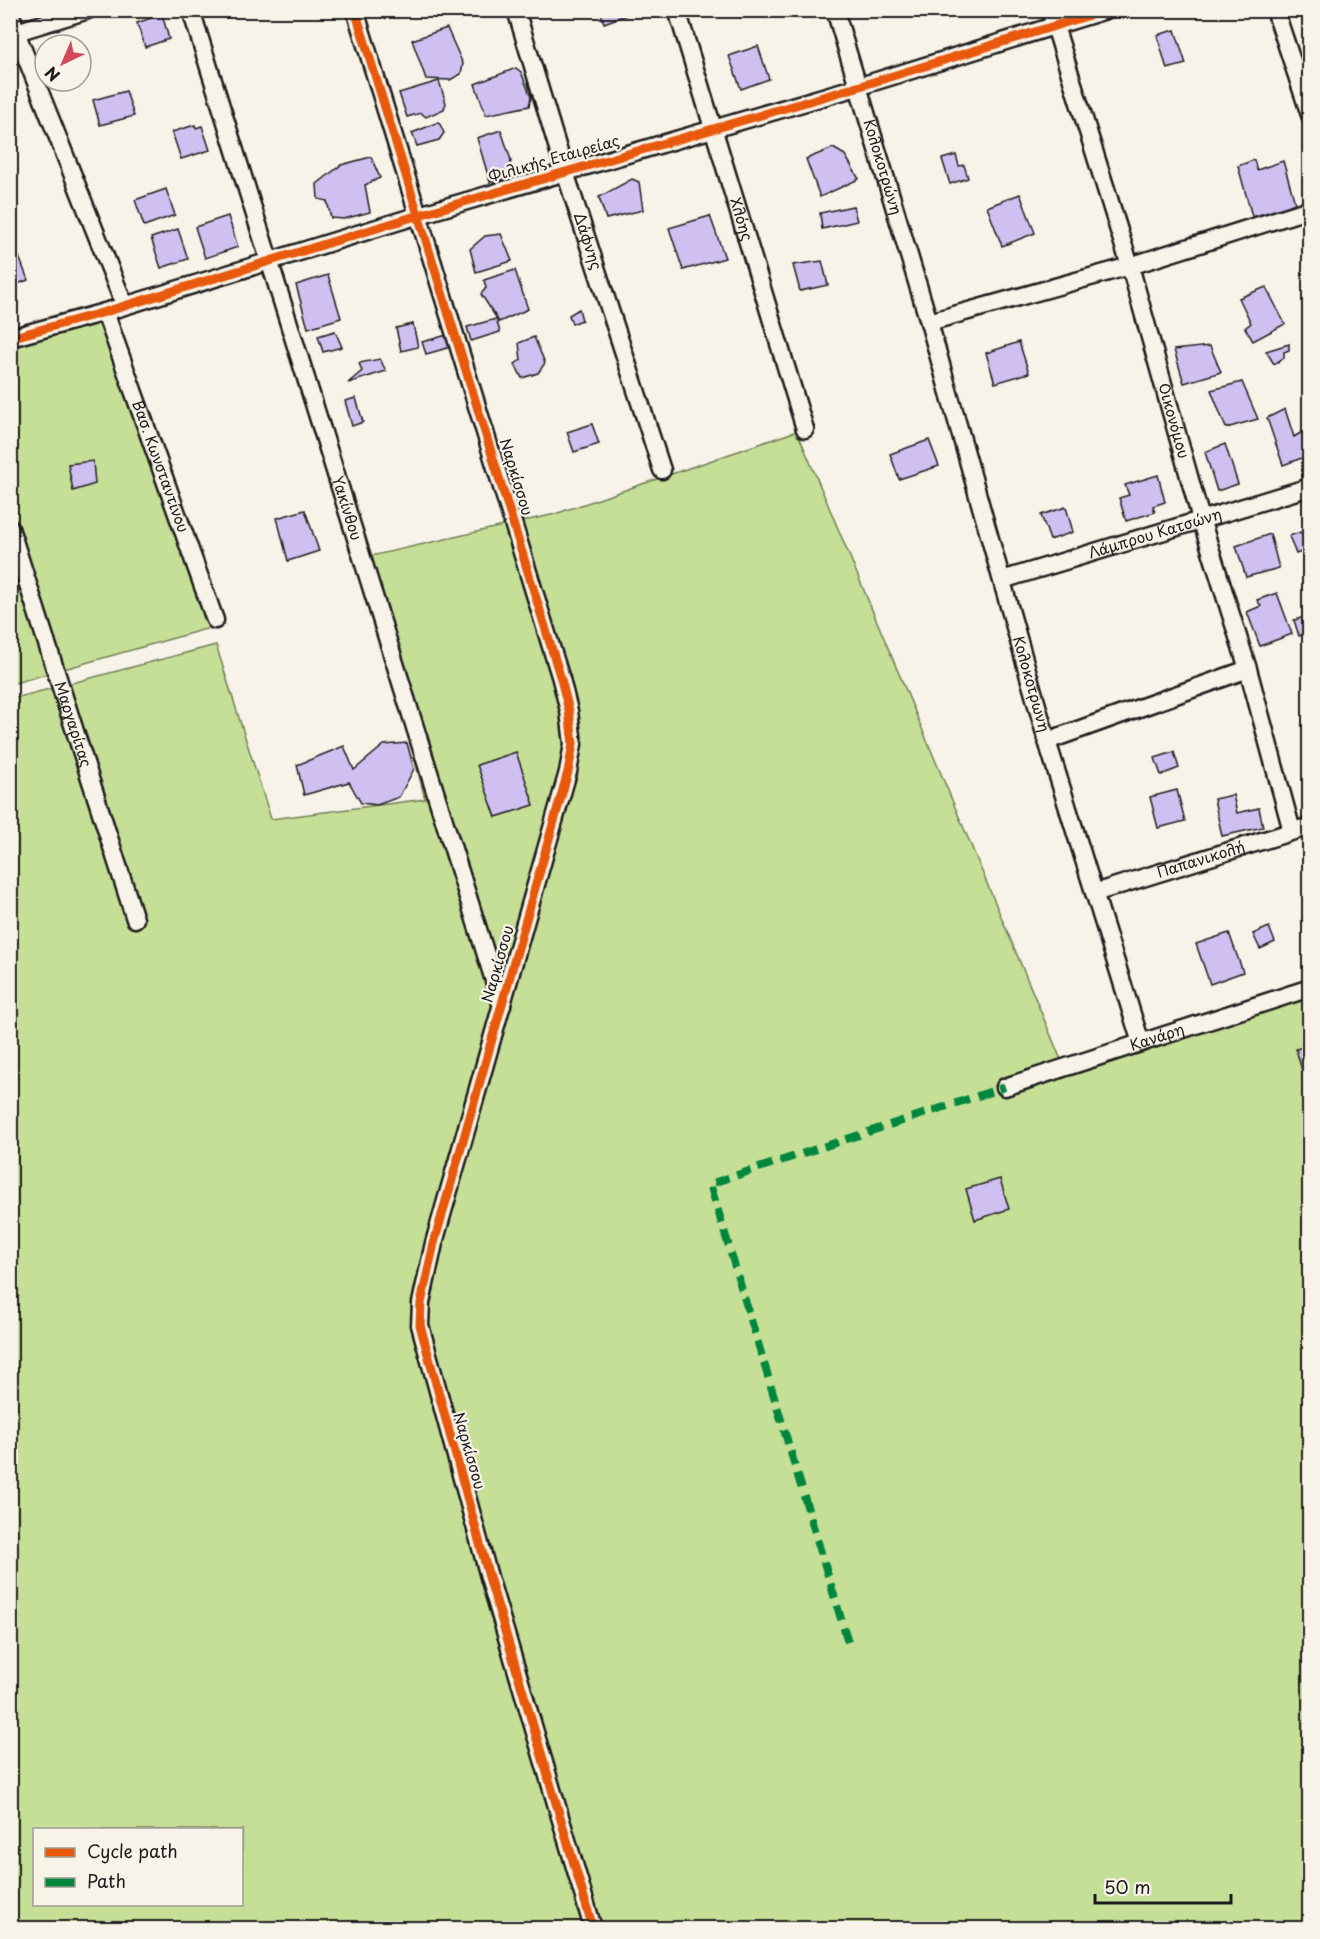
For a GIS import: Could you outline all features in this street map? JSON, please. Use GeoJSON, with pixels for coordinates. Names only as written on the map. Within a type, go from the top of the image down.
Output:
{"type":"FeatureCollection","features":[{"type":"Feature","properties":{"kind":"street"},"geometry":{"type":"LineString","coordinates":[[13,33],[88,10]]}},
{"type":"Feature","properties":{"kind":"street","name":"Υακίνθου"},"geometry":{"type":"LineString","coordinates":[[191,10],[502,1007]]}},
{"type":"Feature","properties":{"kind":"street","name":"Ναρκίσσου"},"geometry":{"type":"LineString","coordinates":[[356,10],[523,549],[571,722],[573,744],[568,772],[434,1244],[421,1303],[420,1324],[489,1577],[593,1929]]}},
{"type":"Feature","properties":{"kind":"street","name":"Δάφνης"},"geometry":{"type":"LineString","coordinates":[[516,10],[565,172],[662,470]]}},
{"type":"Feature","properties":{"kind":"street","name":"Χλόης"},"geometry":{"type":"LineString","coordinates":[[677,10],[805,429]]}},
{"type":"Feature","properties":{"kind":"street","name":"Κολοκοτρώνη"},"geometry":{"type":"LineString","coordinates":[[835,10],[929,322]]}},
{"type":"Feature","properties":{"kind":"street","name":"Φιλικής Εταιρείας"},"geometry":{"type":"LineString","coordinates":[[10,338],[105,312],[124,304],[271,262],[419,215],[857,87],[1052,18],[1106,10]]}},
{"type":"Feature","properties":{"kind":"street"},"geometry":{"type":"LineString","coordinates":[[1275,10],[1310,115]]}},
{"type":"Feature","properties":{"kind":"street"},"geometry":{"type":"LineString","coordinates":[[10,11],[13,33],[124,304]]}},
{"type":"Feature","properties":{"kind":"street","name":"Οικονόμου"},"geometry":{"type":"LineString","coordinates":[[1052,18],[1130,266],[1202,519],[1248,669],[1292,831]]}},
{"type":"Feature","properties":{"kind":"street"},"geometry":{"type":"LineString","coordinates":[[929,322],[1130,266],[1310,208]]}},
{"type":"Feature","properties":{"kind":"street","name":"Βασ. Κωνσταντίνου"},"geometry":{"type":"LineString","coordinates":[[105,312],[215,620]]}},
{"type":"Feature","properties":{"kind":"street","name":"Κολοκοτρωνη"},"geometry":{"type":"LineString","coordinates":[[929,322],[1047,741],[1141,1043]]}},
{"type":"Feature","properties":{"kind":"street","name":"Λάμπρου Κατσώνη"},"geometry":{"type":"LineString","coordinates":[[1002,580],[1310,487]]}},
{"type":"Feature","properties":{"kind":"street","name":"Μαργαρίτας"},"geometry":{"type":"LineString","coordinates":[[10,528],[135,919]]}},
{"type":"Feature","properties":{"kind":"street"},"geometry":{"type":"LineString","coordinates":[[1047,741],[1248,669]]}},
{"type":"Feature","properties":{"kind":"street","name":"Παπανικολή"},"geometry":{"type":"LineString","coordinates":[[1094,892],[1310,826]]}},
{"type":"Feature","properties":{"kind":"street","name":"Κανάρη"},"geometry":{"type":"LineString","coordinates":[[1005,1087],[1310,988]]}},
{"type":"Feature","properties":{"kind":"green space"},"geometry":{"type":"Polygon","coordinates":[[[102,320],[213,627],[11,684],[11,340],[102,320]]]}},
{"type":"Feature","properties":{"kind":"green space"},"geometry":{"type":"Polygon","coordinates":[[[797,431],[1062,1062],[1309,998],[1309,1928],[11,1928],[11,699],[216,645],[271,819],[425,799],[362,558],[555,514],[797,431]]]}},
{"type":"Feature","properties":{"kind":"building"},"geometry":{"type":"Polygon","coordinates":[[[600,10],[640,10],[604,23],[600,10]]]}},
{"type":"Feature","properties":{"kind":"building"},"geometry":{"type":"Polygon","coordinates":[[[162,14],[169,39],[145,47],[137,23],[162,14]]]}},
{"type":"Feature","properties":{"kind":"building"},"geometry":{"type":"Polygon","coordinates":[[[447,28],[463,64],[461,74],[450,80],[426,79],[412,40],[447,28]]]}},
{"type":"Feature","properties":{"kind":"building"},"geometry":{"type":"Polygon","coordinates":[[[1175,30],[1186,64],[1167,69],[1157,35],[1175,30]]]}},
{"type":"Feature","properties":{"kind":"building"},"geometry":{"type":"Polygon","coordinates":[[[758,46],[769,79],[741,89],[729,56],[758,46]]]}},
{"type":"Feature","properties":{"kind":"building"},"geometry":{"type":"Polygon","coordinates":[[[516,68],[521,72],[531,97],[529,106],[486,115],[475,84],[516,68]]]}},
{"type":"Feature","properties":{"kind":"building"},"geometry":{"type":"Polygon","coordinates":[[[439,81],[446,103],[444,109],[426,117],[421,113],[407,117],[399,93],[439,81]]]}},
{"type":"Feature","properties":{"kind":"building"},"geometry":{"type":"Polygon","coordinates":[[[126,91],[134,116],[100,125],[93,100],[126,91]]]}},
{"type":"Feature","properties":{"kind":"building"},"geometry":{"type":"Polygon","coordinates":[[[439,122],[444,133],[439,140],[417,146],[412,133],[439,122]]]}},
{"type":"Feature","properties":{"kind":"building"},"geometry":{"type":"Polygon","coordinates":[[[195,125],[196,128],[202,126],[210,150],[181,159],[172,132],[195,125]]]}},
{"type":"Feature","properties":{"kind":"building"},"geometry":{"type":"Polygon","coordinates":[[[501,130],[511,160],[508,178],[490,182],[477,138],[501,130]]]}},
{"type":"Feature","properties":{"kind":"building"},"geometry":{"type":"Polygon","coordinates":[[[833,148],[845,155],[859,179],[820,197],[806,159],[833,148]]]}},
{"type":"Feature","properties":{"kind":"building"},"geometry":{"type":"Polygon","coordinates":[[[956,155],[959,166],[964,165],[968,178],[950,184],[942,159],[956,155]]]}},
{"type":"Feature","properties":{"kind":"building"},"geometry":{"type":"Polygon","coordinates":[[[371,157],[380,178],[365,185],[370,212],[344,219],[331,218],[327,201],[318,199],[317,184],[341,165],[371,157]]]}},
{"type":"Feature","properties":{"kind":"building"},"geometry":{"type":"Polygon","coordinates":[[[1254,160],[1257,170],[1283,161],[1295,203],[1253,220],[1238,166],[1254,160]]]}},
{"type":"Feature","properties":{"kind":"building"},"geometry":{"type":"Polygon","coordinates":[[[632,179],[639,182],[643,210],[606,219],[599,197],[632,179]]]}},
{"type":"Feature","properties":{"kind":"building"},"geometry":{"type":"Polygon","coordinates":[[[166,189],[175,215],[144,226],[135,200],[166,189]]]}},
{"type":"Feature","properties":{"kind":"building"},"geometry":{"type":"Polygon","coordinates":[[[1020,194],[1035,233],[1002,246],[987,207],[1020,194]]]}},
{"type":"Feature","properties":{"kind":"building"},"geometry":{"type":"Polygon","coordinates":[[[853,206],[857,221],[822,229],[820,213],[853,206]]]}},
{"type":"Feature","properties":{"kind":"building"},"geometry":{"type":"Polygon","coordinates":[[[228,216],[238,247],[205,258],[195,227],[228,216]]]}},
{"type":"Feature","properties":{"kind":"building"},"geometry":{"type":"Polygon","coordinates":[[[710,216],[725,258],[683,270],[669,228],[710,216]]]}},
{"type":"Feature","properties":{"kind":"building"},"geometry":{"type":"Polygon","coordinates":[[[178,229],[188,259],[161,268],[151,238],[178,229]]]}},
{"type":"Feature","properties":{"kind":"building"},"geometry":{"type":"Polygon","coordinates":[[[501,234],[512,261],[476,272],[470,249],[485,236],[501,234]]]}},
{"type":"Feature","properties":{"kind":"building"},"geometry":{"type":"Polygon","coordinates":[[[18,254],[28,280],[10,287],[10,256],[18,254]]]}},
{"type":"Feature","properties":{"kind":"building"},"geometry":{"type":"Polygon","coordinates":[[[822,261],[828,285],[800,291],[793,265],[822,261]]]}},
{"type":"Feature","properties":{"kind":"building"},"geometry":{"type":"Polygon","coordinates":[[[515,270],[528,309],[499,322],[481,294],[486,288],[484,280],[515,270]]]}},
{"type":"Feature","properties":{"kind":"building"},"geometry":{"type":"Polygon","coordinates":[[[328,275],[341,318],[308,328],[296,285],[328,275]]]}},
{"type":"Feature","properties":{"kind":"building"},"geometry":{"type":"Polygon","coordinates":[[[1266,287],[1285,324],[1253,341],[1245,328],[1251,323],[1239,298],[1266,287]]]}},
{"type":"Feature","properties":{"kind":"building"},"geometry":{"type":"Polygon","coordinates":[[[579,309],[582,320],[572,324],[569,315],[579,309]]]}},
{"type":"Feature","properties":{"kind":"building"},"geometry":{"type":"Polygon","coordinates":[[[496,319],[500,332],[471,341],[467,327],[496,319]]]}},
{"type":"Feature","properties":{"kind":"building"},"geometry":{"type":"Polygon","coordinates":[[[413,324],[418,347],[401,351],[396,328],[413,324]]]}},
{"type":"Feature","properties":{"kind":"building"},"geometry":{"type":"Polygon","coordinates":[[[335,331],[342,347],[323,352],[318,336],[335,331]]]}},
{"type":"Feature","properties":{"kind":"building"},"geometry":{"type":"Polygon","coordinates":[[[447,335],[451,347],[426,354],[422,342],[447,335]]]}},
{"type":"Feature","properties":{"kind":"building"},"geometry":{"type":"Polygon","coordinates":[[[534,337],[545,363],[538,373],[522,378],[515,364],[521,360],[519,343],[534,337]]]}},
{"type":"Feature","properties":{"kind":"building"},"geometry":{"type":"Polygon","coordinates":[[[1019,342],[1029,373],[995,383],[986,353],[1019,342]]]}},
{"type":"Feature","properties":{"kind":"building"},"geometry":{"type":"Polygon","coordinates":[[[1289,344],[1289,350],[1284,352],[1284,358],[1274,364],[1266,351],[1289,344]]]}},
{"type":"Feature","properties":{"kind":"building"},"geometry":{"type":"Polygon","coordinates":[[[1210,346],[1221,372],[1184,383],[1174,350],[1210,346]]]}},
{"type":"Feature","properties":{"kind":"building"},"geometry":{"type":"Polygon","coordinates":[[[380,359],[386,371],[348,383],[362,371],[359,363],[380,359]]]}},
{"type":"Feature","properties":{"kind":"building"},"geometry":{"type":"Polygon","coordinates":[[[1242,382],[1258,419],[1226,428],[1211,390],[1242,382]]]}},
{"type":"Feature","properties":{"kind":"building"},"geometry":{"type":"Polygon","coordinates":[[[356,398],[363,422],[352,426],[345,401],[356,398]]]}},
{"type":"Feature","properties":{"kind":"building"},"geometry":{"type":"Polygon","coordinates":[[[1285,409],[1294,437],[1302,432],[1305,445],[1310,443],[1310,455],[1283,465],[1267,418],[1285,409]]]}},
{"type":"Feature","properties":{"kind":"building"},"geometry":{"type":"Polygon","coordinates":[[[592,424],[599,444],[574,452],[567,432],[592,424]]]}},
{"type":"Feature","properties":{"kind":"building"},"geometry":{"type":"Polygon","coordinates":[[[929,440],[939,466],[899,479],[890,454],[929,440]]]}},
{"type":"Feature","properties":{"kind":"building"},"geometry":{"type":"Polygon","coordinates":[[[1225,444],[1238,484],[1217,491],[1205,452],[1225,444]]]}},
{"type":"Feature","properties":{"kind":"building"},"geometry":{"type":"Polygon","coordinates":[[[93,461],[95,484],[73,491],[68,464],[93,461]]]}},
{"type":"Feature","properties":{"kind":"building"},"geometry":{"type":"Polygon","coordinates":[[[1158,475],[1165,502],[1153,506],[1155,512],[1126,521],[1119,498],[1129,495],[1125,485],[1158,475]]]}},
{"type":"Feature","properties":{"kind":"building"},"geometry":{"type":"Polygon","coordinates":[[[1066,507],[1073,532],[1050,540],[1041,515],[1066,507]]]}},
{"type":"Feature","properties":{"kind":"building"},"geometry":{"type":"Polygon","coordinates":[[[305,510],[319,551],[288,561],[277,518],[305,510]]]}},
{"type":"Feature","properties":{"kind":"building"},"geometry":{"type":"Polygon","coordinates":[[[1301,532],[1307,550],[1296,554],[1289,536],[1301,532]]]}},
{"type":"Feature","properties":{"kind":"building"},"geometry":{"type":"Polygon","coordinates":[[[1270,534],[1279,568],[1246,577],[1236,546],[1270,534]]]}},
{"type":"Feature","properties":{"kind":"building"},"geometry":{"type":"Polygon","coordinates":[[[1277,593],[1292,634],[1260,646],[1247,612],[1261,606],[1257,600],[1277,593]]]}},
{"type":"Feature","properties":{"kind":"building"},"geometry":{"type":"Polygon","coordinates":[[[1305,617],[1310,633],[1299,636],[1294,620],[1305,617]]]}},
{"type":"Feature","properties":{"kind":"building"},"geometry":{"type":"Polygon","coordinates":[[[407,743],[414,769],[399,797],[377,805],[361,803],[349,782],[304,795],[297,765],[344,746],[354,770],[384,745],[407,743]]]}},
{"type":"Feature","properties":{"kind":"building"},"geometry":{"type":"Polygon","coordinates":[[[516,752],[534,805],[496,817],[477,765],[516,752]]]}},
{"type":"Feature","properties":{"kind":"building"},"geometry":{"type":"Polygon","coordinates":[[[1174,752],[1179,768],[1161,775],[1155,758],[1174,752]]]}},
{"type":"Feature","properties":{"kind":"building"},"geometry":{"type":"Polygon","coordinates":[[[1177,790],[1185,821],[1158,828],[1150,797],[1177,790]]]}},
{"type":"Feature","properties":{"kind":"building"},"geometry":{"type":"Polygon","coordinates":[[[1233,795],[1237,813],[1259,808],[1263,827],[1222,836],[1214,799],[1233,795]]]}},
{"type":"Feature","properties":{"kind":"building"},"geometry":{"type":"Polygon","coordinates":[[[1269,927],[1275,942],[1260,949],[1253,934],[1269,927]]]}},
{"type":"Feature","properties":{"kind":"building"},"geometry":{"type":"Polygon","coordinates":[[[1229,933],[1243,972],[1210,984],[1196,944],[1229,933]]]}},
{"type":"Feature","properties":{"kind":"building"},"geometry":{"type":"Polygon","coordinates":[[[1310,1045],[1310,1077],[1304,1078],[1296,1049],[1310,1045]]]}},
{"type":"Feature","properties":{"kind":"building"},"geometry":{"type":"Polygon","coordinates":[[[1000,1179],[1009,1209],[975,1220],[966,1189],[1000,1179]]]}},
{"type":"Feature","properties":{"kind":"marked path"},"geometry":{"type":"LineString","coordinates":[[848,1642],[710,1184],[1005,1087]]}},
{"type":"Feature","properties":{"kind":"cycle path"},"geometry":{"type":"LineString","coordinates":[[355,10],[569,711],[573,744],[568,772],[434,1243],[421,1303],[420,1325],[489,1577],[593,1928]]}},
{"type":"Feature","properties":{"kind":"cycle path"},"geometry":{"type":"LineString","coordinates":[[10,338],[105,312],[419,215],[857,87],[1106,10]]}}]}
